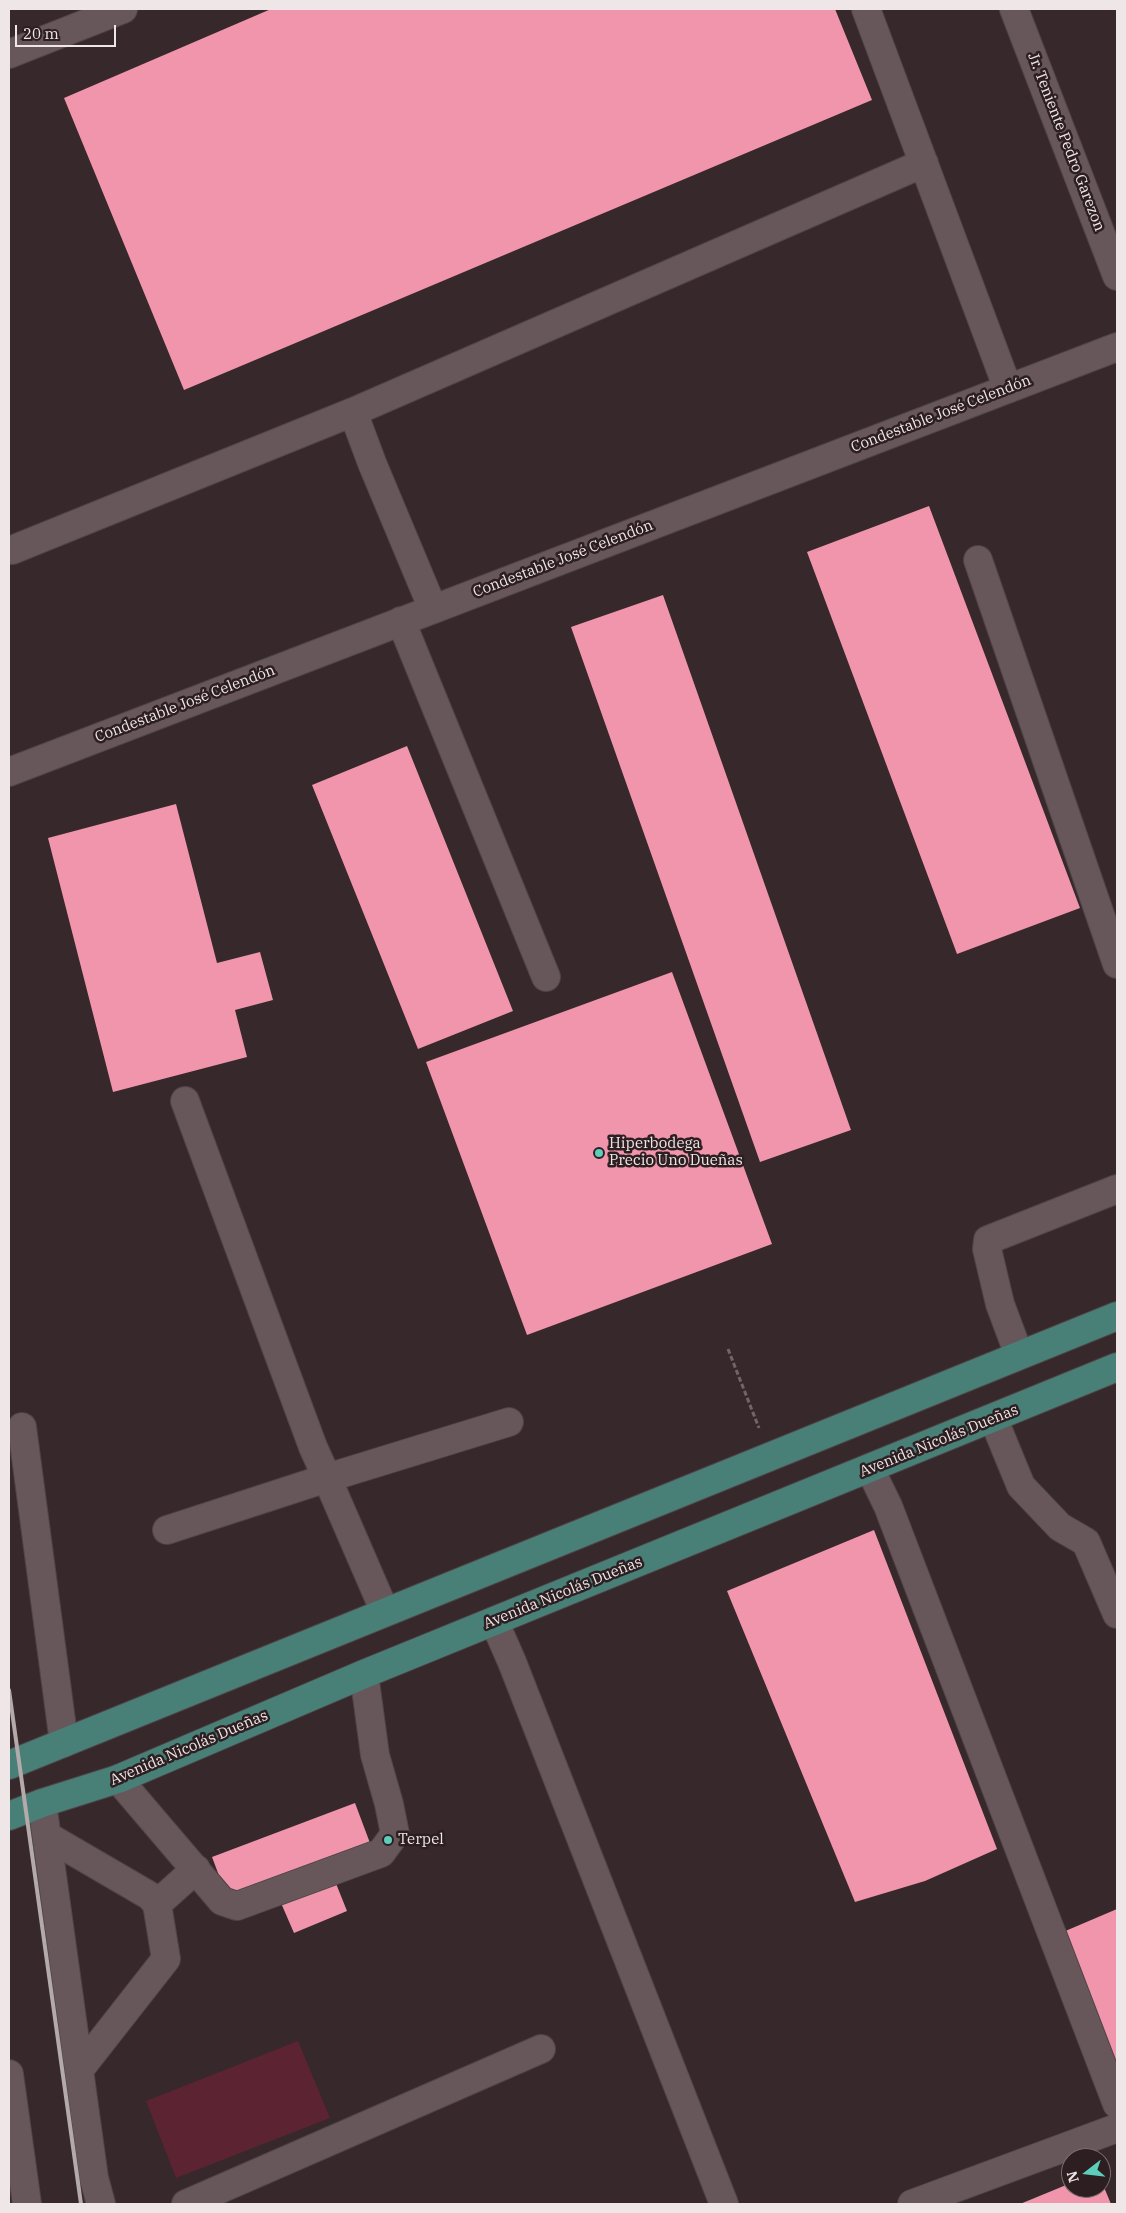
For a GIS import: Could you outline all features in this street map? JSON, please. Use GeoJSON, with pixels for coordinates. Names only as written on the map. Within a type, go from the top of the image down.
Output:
{"type":"FeatureCollection","features":[{"type":"Feature","properties":{"kind":"main road"},"geometry":{"type":"LineString","coordinates":[[9,1765],[1117,1316]]}},
{"type":"Feature","properties":{"kind":"main road","name":"Avenida Nicolás Dueñas"},"geometry":{"type":"LineString","coordinates":[[9,1816],[42,1802],[118,1779],[364,1674],[1117,1367]]}},
{"type":"Feature","properties":{"kind":"street"},"geometry":{"type":"LineString","coordinates":[[9,54],[70,19],[123,9]]}},
{"type":"Feature","properties":{"kind":"street"},"geometry":{"type":"LineString","coordinates":[[866,9],[1008,389]]}},
{"type":"Feature","properties":{"kind":"street","name":"Jr. Teniente Pedro Garezon"},"geometry":{"type":"LineString","coordinates":[[1014,9],[1117,276]]}},
{"type":"Feature","properties":{"kind":"street"},"geometry":{"type":"LineString","coordinates":[[12,550],[353,412],[924,164]]}},
{"type":"Feature","properties":{"kind":"street","name":"Condestable José Celendón"},"geometry":{"type":"LineString","coordinates":[[9,772],[1117,347]]}},
{"type":"Feature","properties":{"kind":"street"},"geometry":{"type":"LineString","coordinates":[[353,412],[372,463],[433,609]]}},
{"type":"Feature","properties":{"kind":"street"},"geometry":{"type":"LineString","coordinates":[[978,560],[1117,964]]}},
{"type":"Feature","properties":{"kind":"street"},"geometry":{"type":"LineString","coordinates":[[401,621],[546,977]]}},
{"type":"Feature","properties":{"kind":"street"},"geometry":{"type":"LineString","coordinates":[[185,1101],[310,1438],[385,1612]]}},
{"type":"Feature","properties":{"kind":"street"},"geometry":{"type":"LineString","coordinates":[[1020,1355],[1000,1304],[987,1249],[988,1240],[1117,1189]]}},
{"type":"Feature","properties":{"kind":"street"},"geometry":{"type":"LineString","coordinates":[[993,1418],[1021,1486],[1060,1527],[1086,1542],[1117,1614]]}},
{"type":"Feature","properties":{"kind":"street"},"geometry":{"type":"LineString","coordinates":[[167,1530],[509,1422]]}},
{"type":"Feature","properties":{"kind":"street"},"geometry":{"type":"LineString","coordinates":[[22,1427],[64,1743]]}},
{"type":"Feature","properties":{"kind":"street"},"geometry":{"type":"LineString","coordinates":[[870,1469],[888,1506],[1117,2104]]}},
{"type":"Feature","properties":{"kind":"street"},"geometry":{"type":"LineString","coordinates":[[494,1621],[519,1680],[724,2204]]}},
{"type":"Feature","properties":{"kind":"street"},"geometry":{"type":"LineString","coordinates":[[118,1779],[222,1901],[237,1906],[381,1854],[395,1834],[390,1804],[375,1755],[364,1674]]}},
{"type":"Feature","properties":{"kind":"street"},"geometry":{"type":"LineString","coordinates":[[42,1802],[94,2178],[101,2204]]}},
{"type":"Feature","properties":{"kind":"street"},"geometry":{"type":"LineString","coordinates":[[47,1836],[141,1891],[157,1904],[166,1959],[162,1967],[79,2070]]}},
{"type":"Feature","properties":{"kind":"street"},"geometry":{"type":"LineString","coordinates":[[157,1904],[196,1869]]}},
{"type":"Feature","properties":{"kind":"street"},"geometry":{"type":"LineString","coordinates":[[186,2204],[541,2049]]}},
{"type":"Feature","properties":{"kind":"street"},"geometry":{"type":"LineString","coordinates":[[9,2074],[13,2131],[27,2204]]}},
{"type":"Feature","properties":{"kind":"street"},"geometry":{"type":"LineString","coordinates":[[912,2204],[1117,2128]]}},
{"type":"Feature","properties":{"kind":"path"},"geometry":{"type":"LineString","coordinates":[[728,1349],[770,1456]]}},
{"type":"Feature","properties":{"kind":"shaded area"},"geometry":{"type":"Polygon","coordinates":[[[298,2041],[330,2118],[176,2178],[146,2101],[298,2041]]]}},
{"type":"Feature","properties":{"kind":"building"},"geometry":{"type":"Polygon","coordinates":[[[271,9],[835,9],[872,100],[184,390],[64,98],[271,9]]]}},
{"type":"Feature","properties":{"kind":"building"},"geometry":{"type":"Polygon","coordinates":[[[929,506],[1080,908],[957,954],[807,552],[929,506]]]}},
{"type":"Feature","properties":{"kind":"building"},"geometry":{"type":"Polygon","coordinates":[[[663,595],[851,1130],[760,1162],[571,627],[663,595]]]}},
{"type":"Feature","properties":{"kind":"building"},"geometry":{"type":"Polygon","coordinates":[[[407,746],[513,1011],[418,1049],[312,785],[407,746]]]}},
{"type":"Feature","properties":{"kind":"building"},"geometry":{"type":"Polygon","coordinates":[[[176,804],[217,963],[260,952],[273,1000],[235,1010],[247,1057],[113,1092],[48,838],[176,804]]]}},
{"type":"Feature","properties":{"kind":"building","name":"Hiperbodega Precio Uno Dueñas"},"geometry":{"type":"Polygon","coordinates":[[[672,972],[772,1244],[527,1335],[426,1062],[672,972]]]}},
{"type":"Feature","properties":{"kind":"building"},"geometry":{"type":"Polygon","coordinates":[[[874,1530],[997,1849],[925,1881],[855,1902],[727,1591],[874,1530]]]}},
{"type":"Feature","properties":{"kind":"building"},"geometry":{"type":"Polygon","coordinates":[[[355,1803],[370,1843],[227,1897],[212,1857],[355,1803]]]}},
{"type":"Feature","properties":{"kind":"building"},"geometry":{"type":"Polygon","coordinates":[[[335,1881],[347,1911],[294,1933],[281,1903],[335,1881]]]}},
{"type":"Feature","properties":{"kind":"building"},"geometry":{"type":"Polygon","coordinates":[[[1117,1909],[1117,2071],[1063,1932],[1117,1909]]]}},
{"type":"Feature","properties":{"kind":"building"},"geometry":{"type":"Polygon","coordinates":[[[1061,2187],[1061,2198],[1108,2198],[1111,2204],[1020,2204],[1061,2187]]]}},
{"type":"Feature","properties":{"kind":"railway"},"geometry":{"type":"LineString","coordinates":[[9,1690],[81,2204]]}},
{"type":"Feature","properties":{"kind":"place","name":"Hiperbodega Precio Uno Dueñas"},"geometry":{"type":"Point","coordinates":[599,1153]}},
{"type":"Feature","properties":{"kind":"place","name":"Terpel"},"geometry":{"type":"Point","coordinates":[388,1840]}}]}
